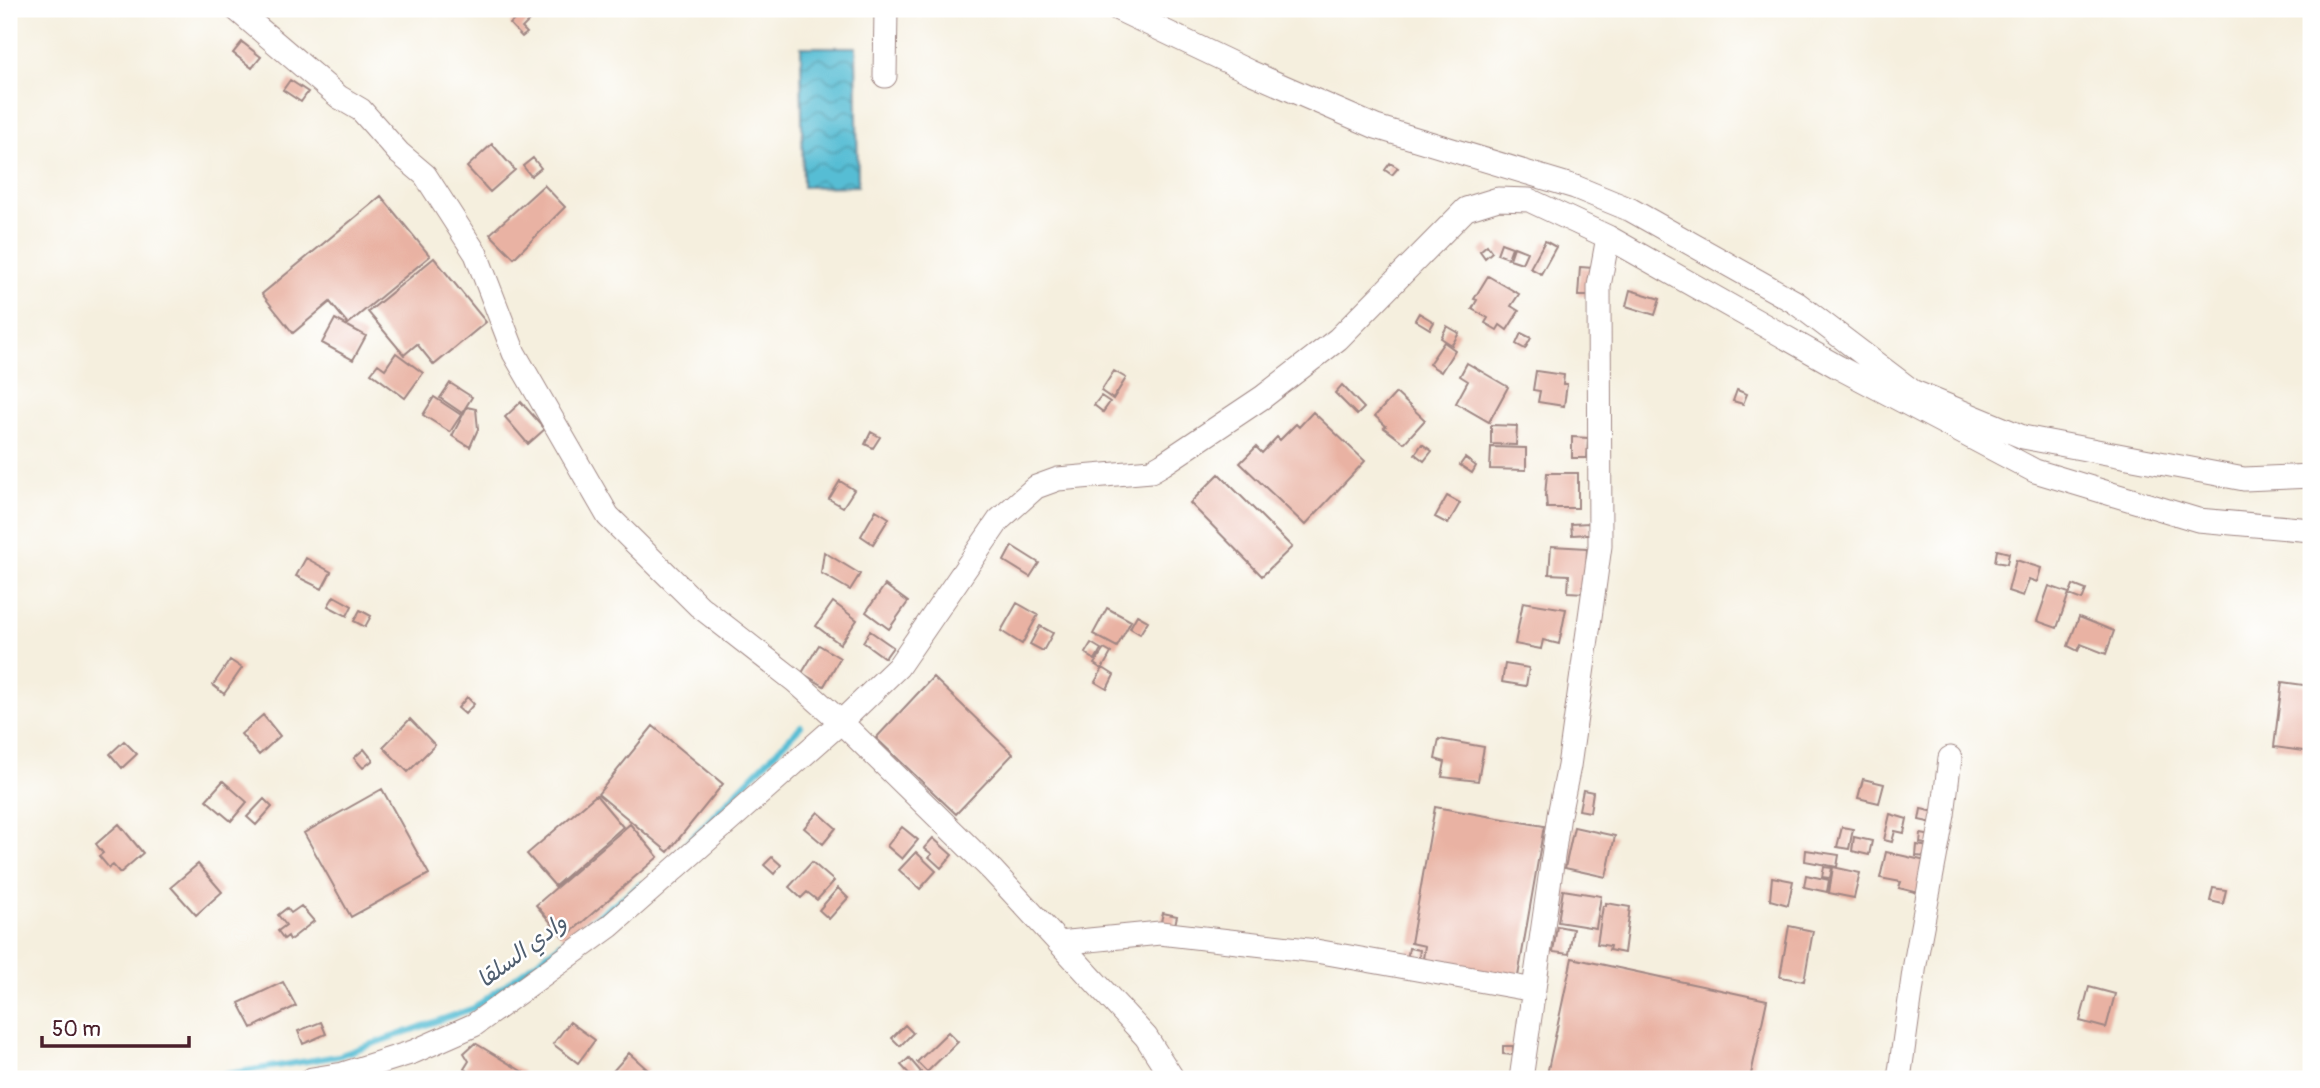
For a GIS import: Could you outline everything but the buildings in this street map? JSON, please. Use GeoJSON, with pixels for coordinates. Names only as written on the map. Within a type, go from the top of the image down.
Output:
{"type":"FeatureCollection","features":[{"type":"Feature","properties":{"kind":"street"},"geometry":{"type":"LineString","coordinates":[[236,9],[339,97],[361,110],[399,153],[425,175],[476,254],[514,353],[608,516],[699,606],[794,681],[841,723],[992,870],[1146,1037],[1173,1079]]}},
{"type":"Feature","properties":{"kind":"street"},"geometry":{"type":"LineString","coordinates":[[885,76],[886,9]]}},
{"type":"Feature","properties":{"kind":"street"},"geometry":{"type":"LineString","coordinates":[[1118,9],[1250,72],[1376,127],[1575,187],[1631,210],[1795,302],[1912,391],[2023,437],[2244,479],[2311,476]]}},
{"type":"Feature","properties":{"kind":"street"},"geometry":{"type":"LineString","coordinates":[[312,1079],[343,1074],[413,1052],[474,1025],[610,926],[841,723],[898,667],[999,520],[1036,487],[1058,479],[1151,471],[1163,464],[1263,397],[1338,339],[1466,209],[1498,199],[1528,200],[1608,237],[1838,368],[2035,471],[2198,520],[2311,530]]}},
{"type":"Feature","properties":{"kind":"street"},"geometry":{"type":"LineString","coordinates":[[1521,1079],[1600,546],[1599,286],[1608,237]]}},
{"type":"Feature","properties":{"kind":"street"},"geometry":{"type":"LineString","coordinates":[[1899,1079],[1915,964],[1943,815],[1950,758]]}},
{"type":"Feature","properties":{"kind":"street"},"geometry":{"type":"LineString","coordinates":[[1059,943],[1160,933],[1317,951],[1534,990]]}},
{"type":"Feature","properties":{"kind":"water"},"geometry":{"type":"Polygon","coordinates":[[[801,47],[856,47],[858,186],[803,187],[801,47]]]}},
{"type":"Feature","properties":{"kind":"waterway","name":"وادي السلقا"},"geometry":{"type":"LineString","coordinates":[[683,847],[801,726]]}},
{"type":"Feature","properties":{"kind":"waterway","name":"وادي السلقا"},"geometry":{"type":"LineString","coordinates":[[197,1079],[338,1056],[474,1008],[641,884]]}}]}
